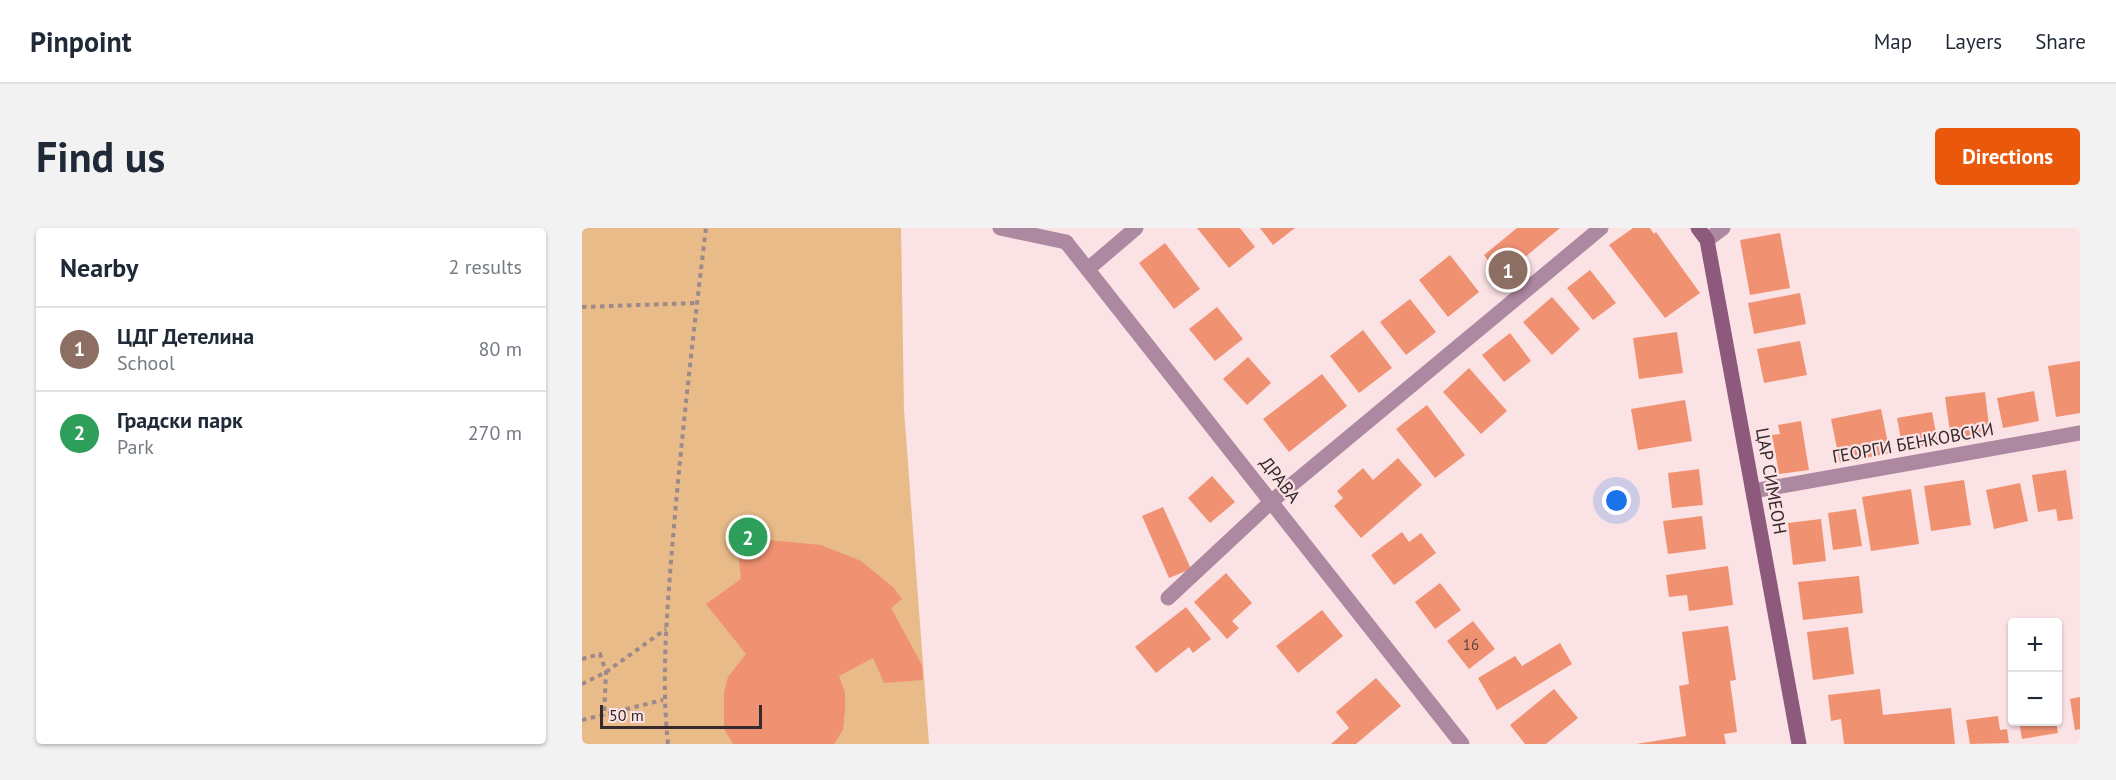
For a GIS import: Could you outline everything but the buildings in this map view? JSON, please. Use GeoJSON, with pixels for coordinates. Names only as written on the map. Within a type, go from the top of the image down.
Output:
{"type":"FeatureCollection","features":[{"type":"Feature","properties":{"kind":"street"},"geometry":{"type":"LineString","coordinates":[[1000,228],[1067,235]]}},
{"type":"Feature","properties":{"kind":"street"},"geometry":{"type":"LineString","coordinates":[[1088,269],[1136,228]]}},
{"type":"Feature","properties":{"kind":"street"},"geometry":{"type":"LineString","coordinates":[[1168,598],[1272,501],[1601,228]]}},
{"type":"Feature","properties":{"kind":"street"},"geometry":{"type":"LineString","coordinates":[[1702,234],[1723,228]]}},
{"type":"Feature","properties":{"kind":"street","name":"ЦАР СИМЕОН"},"geometry":{"type":"LineString","coordinates":[[1702,234],[1754,491],[1799,744]]}},
{"type":"Feature","properties":{"kind":"street","name":"ДРАВА"},"geometry":{"type":"LineString","coordinates":[[1067,235],[1088,269],[1462,744]]}},
{"type":"Feature","properties":{"kind":"street","name":"ГЕОРГИ БЕНКОВСКИ"},"geometry":{"type":"LineString","coordinates":[[1754,491],[2080,433]]}},
{"type":"Feature","properties":{"kind":"path"},"geometry":{"type":"LineString","coordinates":[[668,744],[663,700],[666,629],[681,435],[706,228]]}},
{"type":"Feature","properties":{"kind":"path"},"geometry":{"type":"LineString","coordinates":[[582,307],[697,303]]}},
{"type":"Feature","properties":{"kind":"path"},"geometry":{"type":"LineString","coordinates":[[582,684],[606,672],[666,629]]}},
{"type":"Feature","properties":{"kind":"path"},"geometry":{"type":"LineString","coordinates":[[582,659],[600,654],[606,672],[603,716]]}},
{"type":"Feature","properties":{"kind":"path"},"geometry":{"type":"LineString","coordinates":[[582,720],[663,700]]}},
{"type":"Feature","properties":{"kind":"shaded area"},"geometry":{"type":"Polygon","coordinates":[[[582,228],[901,228],[904,410],[929,744],[582,744],[582,228]]]}},
{"type":"Feature","properties":{"kind":"place","name":"ЦДГ Детелина"},"geometry":{"type":"Point","coordinates":[1508,270]}},
{"type":"Feature","properties":{"kind":"place","name":"Градски парк"},"geometry":{"type":"Point","coordinates":[748,537]}}]}
